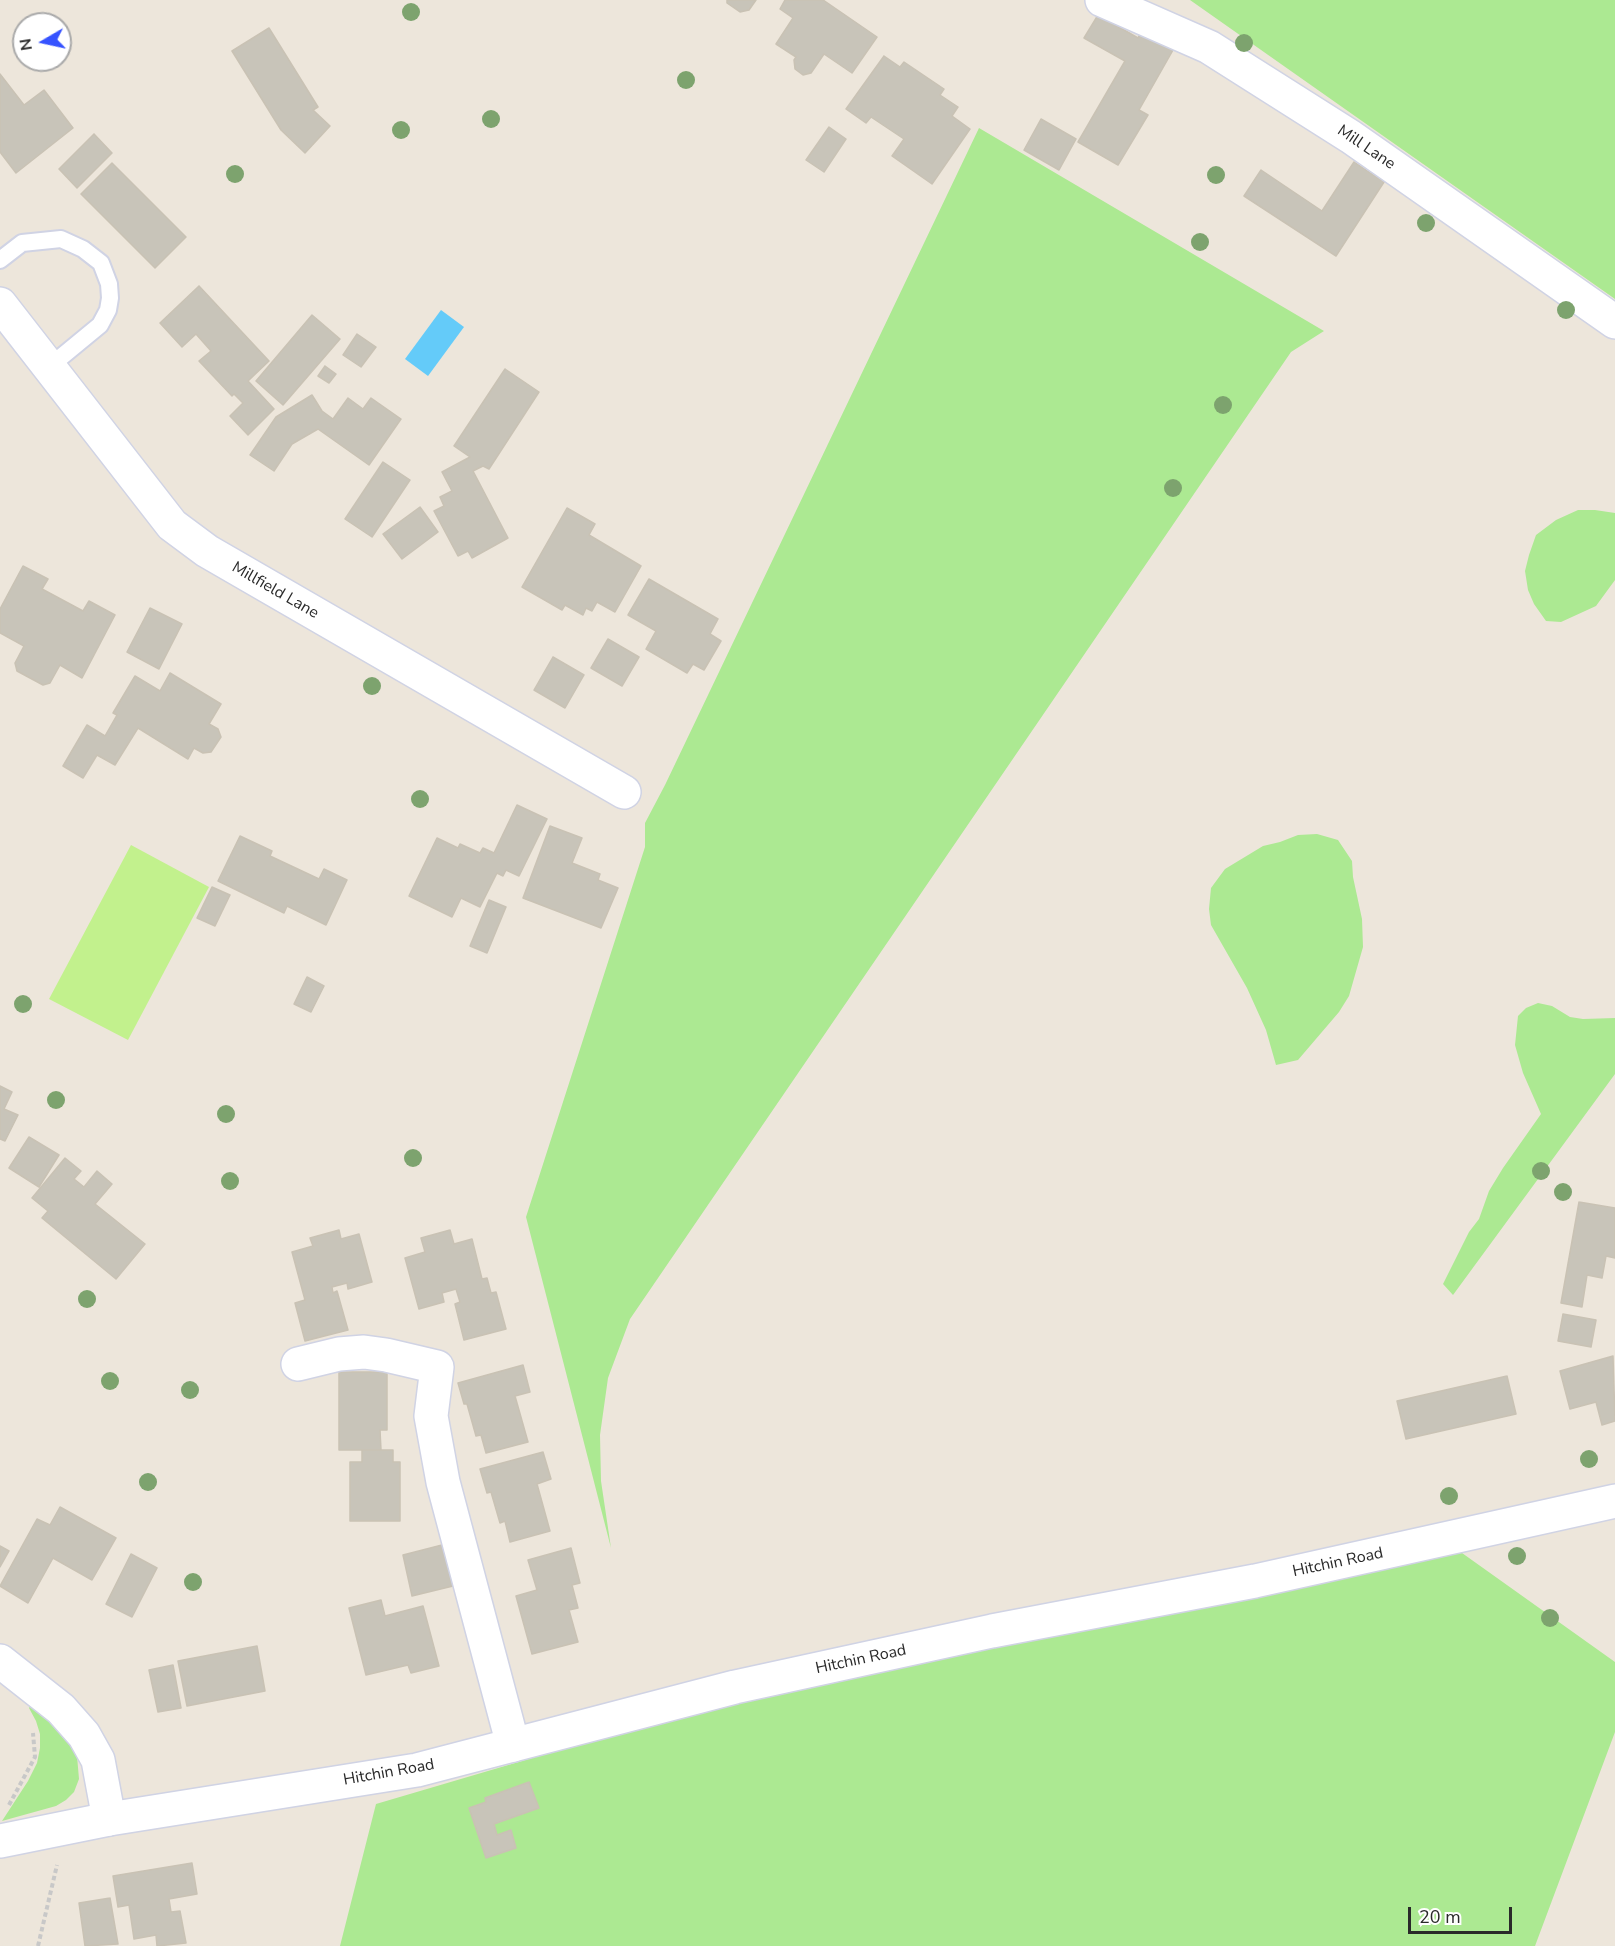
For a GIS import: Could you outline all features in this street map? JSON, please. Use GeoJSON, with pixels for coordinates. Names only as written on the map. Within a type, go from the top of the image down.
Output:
{"type":"FeatureCollection","features":[{"type":"Feature","properties":{"kind":"street","name":"Mill Lane"},"geometry":{"type":"LineString","coordinates":[[1102,0],[1209,47],[1350,137],[1615,322]]}},
{"type":"Feature","properties":{"kind":"street","name":"Millfield Lane"},"geometry":{"type":"LineString","coordinates":[[0,304],[177,529],[207,551],[624,792]]}},
{"type":"Feature","properties":{"kind":"street"},"geometry":{"type":"LineString","coordinates":[[298,1364],[339,1354],[364,1352],[437,1367],[431,1416],[440,1471],[513,1745]]}},
{"type":"Feature","properties":{"kind":"street","name":"Hitchin Road"},"geometry":{"type":"LineString","coordinates":[[2,1827],[60,1828],[417,1770],[735,1687],[992,1631],[1255,1581],[1615,1501]]}},
{"type":"Feature","properties":{"kind":"street"},"geometry":{"type":"LineString","coordinates":[[0,1662],[61,1709],[84,1735],[98,1760],[109,1819]]}},
{"type":"Feature","properties":{"kind":"lane"},"geometry":{"type":"LineString","coordinates":[[0,260],[22,243],[61,239],[83,249],[101,263],[109,284],[108,310],[100,325],[49,367]]}},
{"type":"Feature","properties":{"kind":"path"},"geometry":{"type":"LineString","coordinates":[[2,1827],[35,1757],[32,1727]]}},
{"type":"Feature","properties":{"kind":"path"},"geometry":{"type":"LineString","coordinates":[[38,1946],[57,1863],[60,1828]]}},
{"type":"Feature","properties":{"kind":"green space"},"geometry":{"type":"Polygon","coordinates":[[[1190,0],[1615,0],[1615,299],[1190,0]]]}},
{"type":"Feature","properties":{"kind":"green space"},"geometry":{"type":"Polygon","coordinates":[[[979,128],[1324,331],[1291,352],[630,1319],[608,1378],[600,1435],[601,1481],[611,1548],[526,1217],[645,847],[645,823],[979,128]]]}},
{"type":"Feature","properties":{"kind":"green space"},"geometry":{"type":"Polygon","coordinates":[[[1578,510],[1615,513],[1615,580],[1596,606],[1561,622],[1546,621],[1534,604],[1528,590],[1525,571],[1529,555],[1536,535],[1556,520],[1578,510]]]}},
{"type":"Feature","properties":{"kind":"green space"},"geometry":{"type":"Polygon","coordinates":[[[1317,834],[1338,840],[1352,861],[1362,919],[1363,947],[1349,996],[1339,1012],[1298,1060],[1276,1065],[1266,1030],[1247,988],[1211,925],[1209,909],[1211,888],[1225,869],[1263,846],[1298,835],[1317,834]]]}},
{"type":"Feature","properties":{"kind":"green space"},"geometry":{"type":"Polygon","coordinates":[[[131,845],[209,887],[128,1040],[49,999],[131,845]]]}},
{"type":"Feature","properties":{"kind":"green space"},"geometry":{"type":"Polygon","coordinates":[[[1538,1003],[1552,1006],[1570,1017],[1615,1018],[1615,1074],[1453,1295],[1443,1284],[1469,1232],[1479,1219],[1489,1191],[1541,1114],[1523,1073],[1515,1045],[1518,1016],[1526,1008],[1538,1003]]]}},
{"type":"Feature","properties":{"kind":"green space"},"geometry":{"type":"Polygon","coordinates":[[[1455,1548],[1615,1662],[1615,1732],[1535,1946],[340,1946],[376,1804],[722,1702],[1455,1548]]]}},
{"type":"Feature","properties":{"kind":"green space"},"geometry":{"type":"Polygon","coordinates":[[[33,1700],[63,1726],[77,1756],[79,1779],[74,1792],[56,1806],[2,1821],[37,1763],[40,1734],[29,1708],[33,1700]]]}},
{"type":"Feature","properties":{"kind":"water"},"geometry":{"type":"Polygon","coordinates":[[[441,310],[464,327],[428,376],[405,359],[441,310]]]}},
{"type":"Feature","properties":{"kind":"building"},"geometry":{"type":"Polygon","coordinates":[[[727,0],[756,0],[749,10],[740,12],[727,3],[727,0]]]}},
{"type":"Feature","properties":{"kind":"building"},"geometry":{"type":"Polygon","coordinates":[[[785,0],[823,0],[877,37],[852,73],[824,54],[811,73],[803,75],[795,69],[796,57],[776,44],[793,18],[780,9],[785,0]]]}},
{"type":"Feature","properties":{"kind":"building"},"geometry":{"type":"Polygon","coordinates":[[[1098,15],[1138,38],[1145,25],[1177,43],[1139,110],[1148,115],[1118,165],[1078,142],[1125,61],[1084,38],[1098,15]]]}},
{"type":"Feature","properties":{"kind":"building"},"geometry":{"type":"Polygon","coordinates":[[[269,28],[318,107],[313,110],[330,126],[305,153],[281,130],[232,51],[269,28]]]}},
{"type":"Feature","properties":{"kind":"building"},"geometry":{"type":"Polygon","coordinates":[[[884,56],[900,67],[904,62],[944,89],[940,95],[958,107],[952,116],[970,129],[932,184],[892,156],[904,139],[871,117],[866,123],[846,109],[884,56]]]}},
{"type":"Feature","properties":{"kind":"building"},"geometry":{"type":"Polygon","coordinates":[[[0,74],[24,105],[44,90],[73,128],[16,173],[0,152],[0,74]]]}},
{"type":"Feature","properties":{"kind":"building"},"geometry":{"type":"Polygon","coordinates":[[[1041,119],[1076,139],[1059,170],[1024,150],[1041,119]]]}},
{"type":"Feature","properties":{"kind":"building"},"geometry":{"type":"Polygon","coordinates":[[[829,127],[846,139],[824,172],[806,160],[829,127]]]}},
{"type":"Feature","properties":{"kind":"building"},"geometry":{"type":"Polygon","coordinates":[[[94,134],[112,153],[77,188],[59,169],[94,134]]]}},
{"type":"Feature","properties":{"kind":"building"},"geometry":{"type":"Polygon","coordinates":[[[1354,162],[1384,182],[1336,256],[1244,196],[1261,170],[1322,211],[1354,162]]]}},
{"type":"Feature","properties":{"kind":"building"},"geometry":{"type":"Polygon","coordinates":[[[112,163],[186,237],[155,268],[81,194],[112,163]]]}},
{"type":"Feature","properties":{"kind":"building"},"geometry":{"type":"Polygon","coordinates":[[[199,286],[269,361],[248,381],[274,409],[248,435],[230,416],[243,403],[234,394],[232,396],[199,361],[211,351],[196,334],[182,347],[160,323],[199,286]]]}},
{"type":"Feature","properties":{"kind":"building"},"geometry":{"type":"Polygon","coordinates":[[[312,315],[340,339],[283,405],[256,381],[312,315]]]}},
{"type":"Feature","properties":{"kind":"building"},"geometry":{"type":"Polygon","coordinates":[[[357,334],[376,347],[361,367],[343,355],[357,334]]]}},
{"type":"Feature","properties":{"kind":"building"},"geometry":{"type":"Polygon","coordinates":[[[325,366],[336,374],[329,383],[318,376],[325,366]]]}},
{"type":"Feature","properties":{"kind":"building"},"geometry":{"type":"Polygon","coordinates":[[[505,369],[539,392],[489,469],[483,466],[473,471],[508,538],[472,558],[468,551],[458,556],[434,511],[444,506],[440,497],[452,491],[442,472],[470,457],[454,446],[505,369]]]}},
{"type":"Feature","properties":{"kind":"building"},"geometry":{"type":"Polygon","coordinates":[[[312,395],[322,411],[333,419],[348,398],[363,409],[371,398],[401,419],[369,465],[318,429],[292,444],[274,471],[250,455],[276,417],[312,395]]]}},
{"type":"Feature","properties":{"kind":"building"},"geometry":{"type":"Polygon","coordinates":[[[383,462],[410,480],[372,537],[345,519],[383,462]]]}},
{"type":"Feature","properties":{"kind":"building"},"geometry":{"type":"Polygon","coordinates":[[[420,507],[438,532],[402,559],[383,534],[420,507]]]}},
{"type":"Feature","properties":{"kind":"building"},"geometry":{"type":"Polygon","coordinates":[[[567,508],[595,524],[589,535],[641,566],[615,612],[597,602],[592,611],[586,608],[583,615],[565,605],[562,610],[522,587],[567,508]]]}},
{"type":"Feature","properties":{"kind":"building"},"geometry":{"type":"Polygon","coordinates":[[[23,566],[48,579],[42,589],[83,611],[89,601],[115,615],[82,678],[60,665],[50,683],[43,685],[17,671],[15,663],[24,646],[0,633],[0,609],[23,566]]]}},
{"type":"Feature","properties":{"kind":"building"},"geometry":{"type":"Polygon","coordinates":[[[649,579],[718,619],[710,634],[721,641],[704,670],[693,664],[687,673],[646,649],[656,631],[628,615],[649,579]]]}},
{"type":"Feature","properties":{"kind":"building"},"geometry":{"type":"Polygon","coordinates":[[[150,608],[182,624],[159,669],[127,652],[150,608]]]}},
{"type":"Feature","properties":{"kind":"building"},"geometry":{"type":"Polygon","coordinates":[[[608,639],[639,657],[622,686],[591,668],[608,639]]]}},
{"type":"Feature","properties":{"kind":"building"},"geometry":{"type":"Polygon","coordinates":[[[553,657],[584,675],[565,708],[534,690],[553,657]]]}},
{"type":"Feature","properties":{"kind":"building"},"geometry":{"type":"Polygon","coordinates":[[[170,673],[221,704],[209,724],[218,729],[221,737],[211,752],[203,753],[194,748],[188,759],[138,728],[115,765],[97,755],[83,778],[63,766],[87,725],[105,736],[117,715],[113,713],[135,676],[160,691],[170,673]]]}},
{"type":"Feature","properties":{"kind":"building"},"geometry":{"type":"Polygon","coordinates":[[[517,805],[547,819],[519,876],[506,870],[503,876],[497,873],[480,907],[461,898],[452,917],[409,896],[437,838],[458,848],[460,844],[480,853],[483,848],[494,853],[517,805]]]}},
{"type":"Feature","properties":{"kind":"building"},"geometry":{"type":"Polygon","coordinates":[[[550,826],[582,838],[572,863],[600,874],[598,880],[618,888],[601,928],[523,898],[550,826]]]}},
{"type":"Feature","properties":{"kind":"building"},"geometry":{"type":"Polygon","coordinates":[[[240,836],[272,851],[270,856],[319,879],[324,869],[347,880],[326,925],[287,906],[284,913],[218,881],[240,836]]]}},
{"type":"Feature","properties":{"kind":"building"},"geometry":{"type":"Polygon","coordinates":[[[212,887],[230,895],[215,926],[197,918],[212,887]]]}},
{"type":"Feature","properties":{"kind":"building"},"geometry":{"type":"Polygon","coordinates":[[[489,900],[506,907],[487,953],[470,946],[489,900]]]}},
{"type":"Feature","properties":{"kind":"building"},"geometry":{"type":"Polygon","coordinates":[[[307,977],[324,986],[311,1012],[294,1004],[307,977]]]}},
{"type":"Feature","properties":{"kind":"building"},"geometry":{"type":"Polygon","coordinates":[[[0,1086],[12,1092],[4,1109],[18,1115],[5,1141],[0,1139],[0,1086]]]}},
{"type":"Feature","properties":{"kind":"building"},"geometry":{"type":"Polygon","coordinates":[[[29,1137],[59,1155],[39,1187],[9,1168],[29,1137]]]}},
{"type":"Feature","properties":{"kind":"building"},"geometry":{"type":"Polygon","coordinates":[[[65,1158],[81,1171],[74,1179],[84,1187],[97,1171],[112,1184],[95,1204],[145,1244],[116,1279],[42,1218],[48,1211],[32,1198],[65,1158]]]}},
{"type":"Feature","properties":{"kind":"building"},"geometry":{"type":"Polygon","coordinates":[[[1579,1202],[1615,1208],[1615,1258],[1606,1256],[1602,1278],[1587,1275],[1582,1307],[1561,1303],[1579,1202]]]}},
{"type":"Feature","properties":{"kind":"building"},"geometry":{"type":"Polygon","coordinates":[[[339,1230],[341,1239],[359,1234],[372,1282],[348,1289],[347,1283],[332,1287],[333,1293],[337,1291],[348,1330],[305,1341],[295,1303],[305,1300],[292,1252],[313,1246],[310,1238],[339,1230]]]}},
{"type":"Feature","properties":{"kind":"building"},"geometry":{"type":"Polygon","coordinates":[[[450,1230],[454,1244],[472,1239],[482,1279],[487,1278],[491,1293],[496,1292],[506,1329],[464,1340],[455,1304],[460,1302],[456,1289],[442,1293],[444,1302],[419,1309],[405,1258],[425,1252],[421,1238],[450,1230]]]}},
{"type":"Feature","properties":{"kind":"building"},"geometry":{"type":"Polygon","coordinates":[[[1563,1314],[1596,1320],[1591,1347],[1558,1341],[1563,1314]]]}},
{"type":"Feature","properties":{"kind":"building"},"geometry":{"type":"Polygon","coordinates":[[[1613,1356],[1615,1421],[1602,1425],[1596,1402],[1570,1409],[1560,1371],[1613,1356]]]}},
{"type":"Feature","properties":{"kind":"building"},"geometry":{"type":"Polygon","coordinates":[[[523,1365],[530,1392],[515,1396],[528,1442],[486,1453],[481,1435],[476,1436],[458,1383],[523,1365]]]}},
{"type":"Feature","properties":{"kind":"building"},"geometry":{"type":"Polygon","coordinates":[[[339,1372],[387,1372],[387,1430],[380,1430],[381,1450],[339,1450],[339,1372]]]}},
{"type":"Feature","properties":{"kind":"building"},"geometry":{"type":"Polygon","coordinates":[[[1507,1376],[1516,1414],[1406,1439],[1397,1401],[1507,1376]]]}},
{"type":"Feature","properties":{"kind":"building"},"geometry":{"type":"Polygon","coordinates":[[[362,1450],[393,1450],[393,1462],[400,1462],[400,1521],[350,1521],[350,1462],[362,1462],[362,1450]]]}},
{"type":"Feature","properties":{"kind":"building"},"geometry":{"type":"Polygon","coordinates":[[[543,1452],[551,1479],[537,1484],[550,1531],[510,1542],[505,1521],[500,1523],[491,1492],[487,1493],[480,1469],[543,1452]]]}},
{"type":"Feature","properties":{"kind":"building"},"geometry":{"type":"Polygon","coordinates":[[[60,1507],[116,1538],[92,1580],[53,1558],[28,1603],[0,1586],[37,1519],[50,1525],[60,1507]]]}},
{"type":"Feature","properties":{"kind":"building"},"geometry":{"type":"Polygon","coordinates":[[[442,1545],[453,1586],[412,1596],[403,1555],[442,1545]]]}},
{"type":"Feature","properties":{"kind":"building"},"geometry":{"type":"Polygon","coordinates":[[[0,1546],[9,1551],[0,1567],[0,1546]]]}},
{"type":"Feature","properties":{"kind":"building"},"geometry":{"type":"Polygon","coordinates":[[[571,1548],[580,1583],[572,1585],[578,1608],[569,1610],[578,1642],[532,1654],[516,1596],[537,1590],[528,1560],[571,1548]]]}},
{"type":"Feature","properties":{"kind":"building"},"geometry":{"type":"Polygon","coordinates":[[[131,1554],[157,1568],[132,1617],[106,1604],[131,1554]]]}},
{"type":"Feature","properties":{"kind":"building"},"geometry":{"type":"Polygon","coordinates":[[[381,1600],[385,1616],[423,1606],[439,1666],[411,1673],[408,1665],[366,1675],[349,1608],[381,1600]]]}},
{"type":"Feature","properties":{"kind":"building"},"geometry":{"type":"Polygon","coordinates":[[[257,1646],[265,1691],[187,1706],[178,1661],[257,1646]]]}},
{"type":"Feature","properties":{"kind":"building"},"geometry":{"type":"Polygon","coordinates":[[[173,1665],[181,1708],[158,1712],[149,1670],[173,1665]]]}},
{"type":"Feature","properties":{"kind":"building"},"geometry":{"type":"Polygon","coordinates":[[[529,1782],[539,1808],[494,1824],[497,1835],[511,1830],[516,1848],[486,1858],[469,1808],[486,1802],[485,1798],[529,1782]]]}},
{"type":"Feature","properties":{"kind":"building"},"geometry":{"type":"Polygon","coordinates":[[[192,1863],[197,1894],[169,1899],[171,1912],[180,1911],[186,1943],[157,1946],[156,1935],[134,1939],[129,1905],[118,1907],[113,1876],[192,1863]]]}},
{"type":"Feature","properties":{"kind":"building"},"geometry":{"type":"Polygon","coordinates":[[[110,1898],[118,1944],[85,1946],[79,1903],[110,1898]]]}}]}
